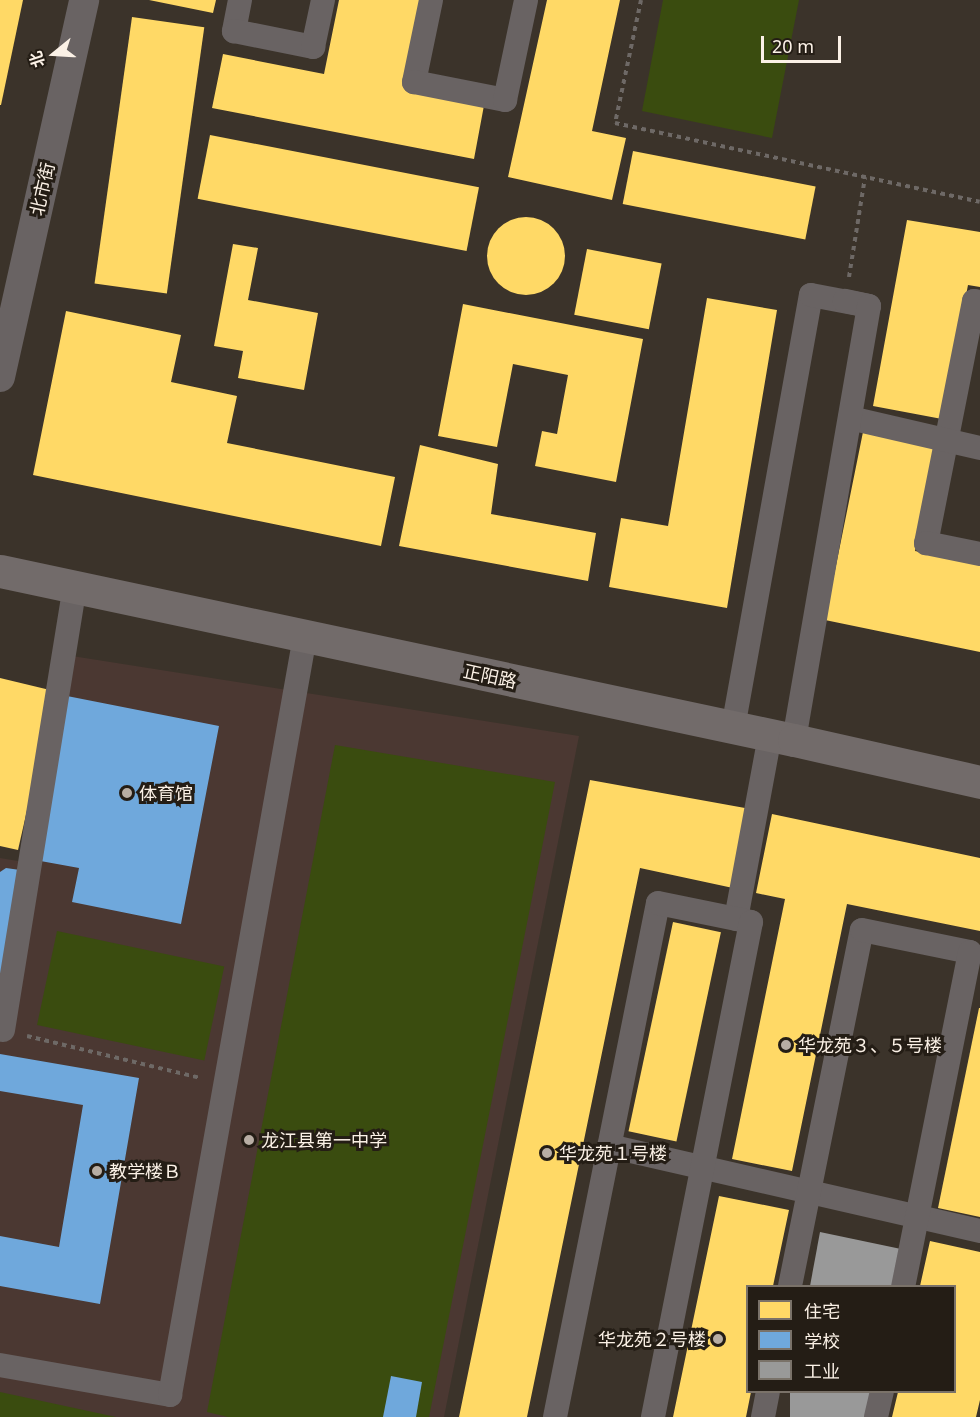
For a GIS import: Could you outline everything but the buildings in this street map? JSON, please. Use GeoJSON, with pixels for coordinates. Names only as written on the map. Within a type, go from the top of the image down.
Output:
{"type":"FeatureCollection","features":[{"type":"Feature","properties":{"kind":"main road","name":"正阳路"},"geometry":{"type":"LineString","coordinates":[[0,571],[782,737],[980,782]]}},
{"type":"Feature","properties":{"kind":"street","name":"北市街"},"geometry":{"type":"LineString","coordinates":[[0,377],[84,0]]}},
{"type":"Feature","properties":{"kind":"street"},"geometry":{"type":"LineString","coordinates":[[240,0],[234,31],[313,47],[323,0]]}},
{"type":"Feature","properties":{"kind":"street"},"geometry":{"type":"LineString","coordinates":[[431,0],[414,82],[505,100],[526,0]]}},
{"type":"Feature","properties":{"kind":"street"},"geometry":{"type":"LineString","coordinates":[[733,728],[811,295],[869,306]]}},
{"type":"Feature","properties":{"kind":"street"},"geometry":{"type":"LineString","coordinates":[[980,302],[974,301],[926,543],[980,554]]}},
{"type":"Feature","properties":{"kind":"street"},"geometry":{"type":"LineString","coordinates":[[845,302],[869,306]]}},
{"type":"Feature","properties":{"kind":"street"},"geometry":{"type":"LineString","coordinates":[[736,918],[782,737],[850,418],[869,306]]}},
{"type":"Feature","properties":{"kind":"street"},"geometry":{"type":"LineString","coordinates":[[850,418],[980,448]]}},
{"type":"Feature","properties":{"kind":"street"},"geometry":{"type":"LineString","coordinates":[[3,1030],[75,587]]}},
{"type":"Feature","properties":{"kind":"street"},"geometry":{"type":"LineString","coordinates":[[0,1365],[171,1395],[305,636]]}},
{"type":"Feature","properties":{"kind":"street"},"geometry":{"type":"LineString","coordinates":[[555,1417],[658,903],[751,922],[704,1170],[652,1417]]}},
{"type":"Feature","properties":{"kind":"street"},"geometry":{"type":"LineString","coordinates":[[790,1285],[862,930],[970,952],[903,1285]]}},
{"type":"Feature","properties":{"kind":"street"},"geometry":{"type":"LineString","coordinates":[[609,1146],[704,1170],[980,1231]]}},
{"type":"Feature","properties":{"kind":"street"},"geometry":{"type":"LineString","coordinates":[[763,1417],[768,1393]]}},
{"type":"Feature","properties":{"kind":"street"},"geometry":{"type":"LineString","coordinates":[[876,1417],[882,1393]]}},
{"type":"Feature","properties":{"kind":"path"},"geometry":{"type":"LineString","coordinates":[[640,0],[615,123],[980,202]]}},
{"type":"Feature","properties":{"kind":"path"},"geometry":{"type":"LineString","coordinates":[[845,302],[865,177]]}},
{"type":"Feature","properties":{"kind":"path"},"geometry":{"type":"LineString","coordinates":[[3,1030],[226,1084]]}},
{"type":"Feature","properties":{"kind":"shaded area","name":"龙江县第一中学"},"geometry":{"type":"Polygon","coordinates":[[[72,656],[579,736],[444,1417],[0,1417],[0,858],[30,863],[72,656]]]}},
{"type":"Feature","properties":{"kind":"green space"},"geometry":{"type":"Polygon","coordinates":[[[663,0],[799,0],[772,138],[642,111],[663,0]]]}},
{"type":"Feature","properties":{"kind":"green space"},"geometry":{"type":"Polygon","coordinates":[[[335,745],[555,782],[429,1417],[228,1417],[207,1412],[335,745]]]}},
{"type":"Feature","properties":{"kind":"green space"},"geometry":{"type":"Polygon","coordinates":[[[57,931],[224,967],[204,1060],[37,1025],[57,931]]]}},
{"type":"Feature","properties":{"kind":"green space"},"geometry":{"type":"Polygon","coordinates":[[[0,1392],[116,1417],[0,1417],[0,1392]]]}},
{"type":"Feature","properties":{"kind":"place","name":"体育馆"},"geometry":{"type":"Point","coordinates":[127,793]}},
{"type":"Feature","properties":{"kind":"place","name":"华龙苑３、５号楼"},"geometry":{"type":"Point","coordinates":[786,1045]}},
{"type":"Feature","properties":{"kind":"place","name":"龙江县第一中学"},"geometry":{"type":"Point","coordinates":[249,1140]}},
{"type":"Feature","properties":{"kind":"place","name":"华龙苑１号楼"},"geometry":{"type":"Point","coordinates":[547,1153]}},
{"type":"Feature","properties":{"kind":"place","name":"教学楼Ｂ"},"geometry":{"type":"Point","coordinates":[97,1171]}},
{"type":"Feature","properties":{"kind":"place","name":"华龙苑２号楼"},"geometry":{"type":"Point","coordinates":[718,1339]}}]}
